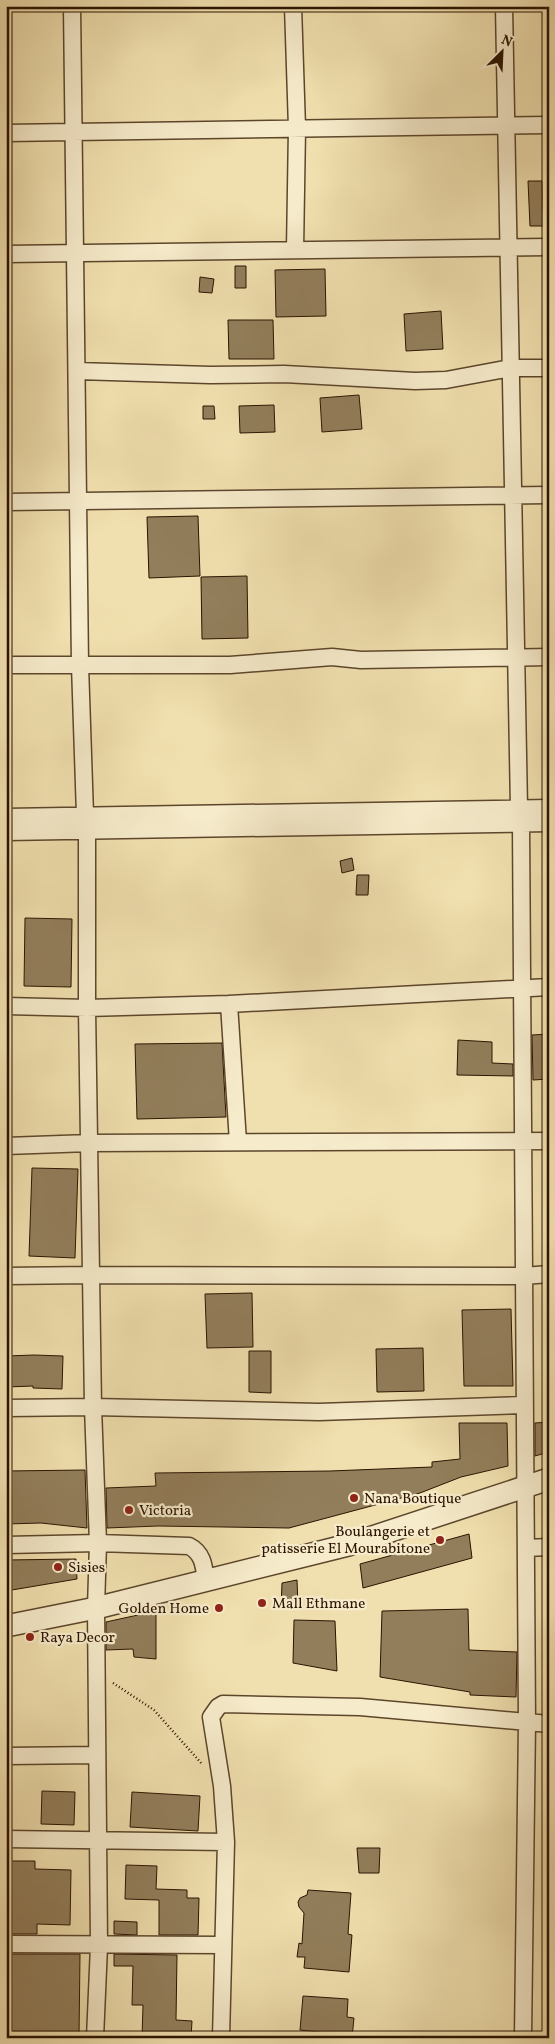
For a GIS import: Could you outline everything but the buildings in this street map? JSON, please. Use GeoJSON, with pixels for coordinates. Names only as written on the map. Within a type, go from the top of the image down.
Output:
{"type":"FeatureCollection","features":[{"type":"Feature","properties":{"kind":"street"},"geometry":{"type":"LineString","coordinates":[[72,6],[80,665],[86,823],[93,1408],[98,1544],[96,1672],[99,1946],[95,2038]]}},
{"type":"Feature","properties":{"kind":"street"},"geometry":{"type":"LineString","coordinates":[[293,6],[297,128],[295,250]]}},
{"type":"Feature","properties":{"kind":"street"},"geometry":{"type":"LineString","coordinates":[[504,6],[520,816],[524,1141],[527,1722],[523,2038]]}},
{"type":"Feature","properties":{"kind":"street"},"geometry":{"type":"LineString","coordinates":[[6,132],[549,125]]}},
{"type":"Feature","properties":{"kind":"street"},"geometry":{"type":"LineString","coordinates":[[6,254],[549,247]]}},
{"type":"Feature","properties":{"kind":"street"},"geometry":{"type":"LineString","coordinates":[[77,371],[210,375],[284,374],[416,381],[446,380],[510,368],[549,368]]}},
{"type":"Feature","properties":{"kind":"street"},"geometry":{"type":"LineString","coordinates":[[6,502],[549,494]]}},
{"type":"Feature","properties":{"kind":"street"},"geometry":{"type":"LineString","coordinates":[[6,665],[230,664],[332,657],[361,660],[549,657]]}},
{"type":"Feature","properties":{"kind":"street"},"geometry":{"type":"LineString","coordinates":[[520,816],[549,808]]}},
{"type":"Feature","properties":{"kind":"street"},"geometry":{"type":"LineString","coordinates":[[6,817],[86,823],[520,816],[549,823]]}},
{"type":"Feature","properties":{"kind":"street"},"geometry":{"type":"LineString","coordinates":[[6,832],[86,823]]}},
{"type":"Feature","properties":{"kind":"street"},"geometry":{"type":"LineString","coordinates":[[6,1006],[87,1008],[229,1004],[549,987]]}},
{"type":"Feature","properties":{"kind":"street"},"geometry":{"type":"LineString","coordinates":[[229,1004],[238,1142]]}},
{"type":"Feature","properties":{"kind":"street"},"geometry":{"type":"LineString","coordinates":[[6,1146],[89,1143],[549,1141]]}},
{"type":"Feature","properties":{"kind":"street"},"geometry":{"type":"LineString","coordinates":[[6,1276],[524,1276],[549,1274]]}},
{"type":"Feature","properties":{"kind":"street"},"geometry":{"type":"LineString","coordinates":[[6,1408],[319,1412],[524,1406]]}},
{"type":"Feature","properties":{"kind":"street"},"geometry":{"type":"LineString","coordinates":[[6,1626],[96,1608],[348,1545],[549,1479]]}},
{"type":"Feature","properties":{"kind":"street"},"geometry":{"type":"LineString","coordinates":[[6,1545],[98,1544],[189,1546],[202,1557],[206,1581]]}},
{"type":"Feature","properties":{"kind":"street"},"geometry":{"type":"LineString","coordinates":[[526,1548],[549,1548]]}},
{"type":"Feature","properties":{"kind":"street"},"geometry":{"type":"LineString","coordinates":[[221,2038],[226,1842],[222,1786],[212,1717],[218,1707],[223,1704],[360,1707],[549,1724]]}},
{"type":"Feature","properties":{"kind":"street"},"geometry":{"type":"LineString","coordinates":[[6,1756],[97,1755]]}},
{"type":"Feature","properties":{"kind":"street"},"geometry":{"type":"LineString","coordinates":[[6,1839],[226,1842]]}},
{"type":"Feature","properties":{"kind":"street"},"geometry":{"type":"LineString","coordinates":[[6,1944],[99,1946],[223,1945]]}},
{"type":"Feature","properties":{"kind":"path"},"geometry":{"type":"LineString","coordinates":[[96,1672],[154,1710],[203,1765]]}},
{"type":"Feature","properties":{"kind":"place","name":"Nana Boutique"},"geometry":{"type":"Point","coordinates":[354,1498]}},
{"type":"Feature","properties":{"kind":"place","name":"Victoria"},"geometry":{"type":"Point","coordinates":[129,1510]}},
{"type":"Feature","properties":{"kind":"place","name":"Boulangerie et patisserie El Mourabitone"},"geometry":{"type":"Point","coordinates":[440,1540]}},
{"type":"Feature","properties":{"kind":"place","name":"Sisies"},"geometry":{"type":"Point","coordinates":[58,1567]}},
{"type":"Feature","properties":{"kind":"place","name":"Mall Ethmane"},"geometry":{"type":"Point","coordinates":[262,1603]}},
{"type":"Feature","properties":{"kind":"place","name":"Golden Home"},"geometry":{"type":"Point","coordinates":[219,1608]}},
{"type":"Feature","properties":{"kind":"place","name":"Raya Decor"},"geometry":{"type":"Point","coordinates":[30,1637]}}]}
